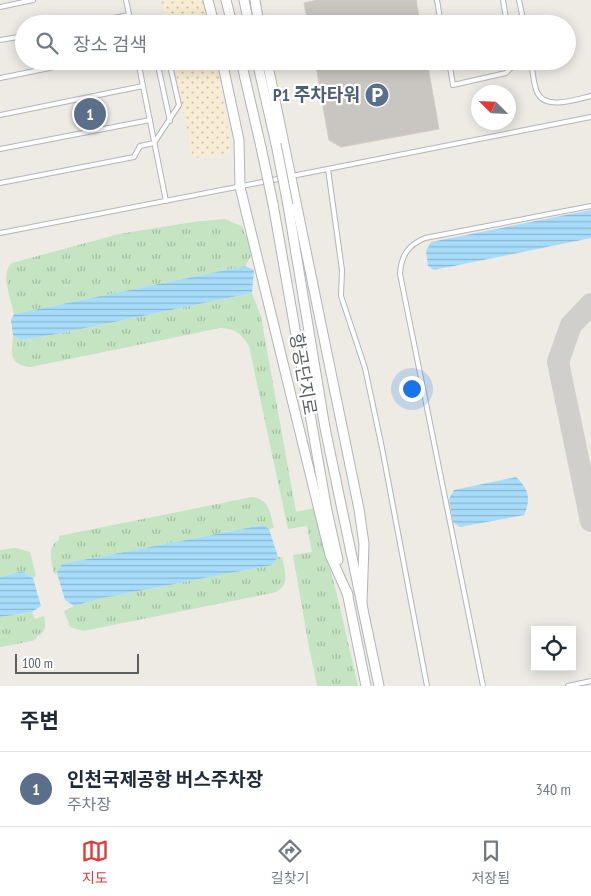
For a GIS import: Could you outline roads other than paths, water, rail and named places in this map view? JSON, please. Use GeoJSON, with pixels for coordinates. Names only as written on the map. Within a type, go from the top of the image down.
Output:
{"type":"FeatureCollection","features":[{"type":"Feature","properties":{"kind":"street"},"geometry":{"type":"LineString","coordinates":[[208,0],[212,15]]}},
{"type":"Feature","properties":{"kind":"street"},"geometry":{"type":"LineString","coordinates":[[226,0],[230,15]]}},
{"type":"Feature","properties":{"kind":"street"},"geometry":{"type":"LineString","coordinates":[[244,0],[247,15]]}},
{"type":"Feature","properties":{"kind":"street"},"geometry":{"type":"LineString","coordinates":[[254,0],[257,15]]}},
{"type":"Feature","properties":{"kind":"street"},"geometry":{"type":"LineString","coordinates":[[224,70],[239,140],[240,187],[324,512]]}},
{"type":"Feature","properties":{"kind":"street","name":"항공단지로"},"geometry":{"type":"LineString","coordinates":[[242,70],[273,204],[324,512],[333,554],[348,595],[366,686]]}},
{"type":"Feature","properties":{"kind":"street","name":"항공단지로"},"geometry":{"type":"LineString","coordinates":[[260,70],[288,205],[325,428],[379,686]]}},
{"type":"Feature","properties":{"kind":"street"},"geometry":{"type":"LineString","coordinates":[[269,70],[359,509],[364,544],[362,603]]}},
{"type":"Feature","properties":{"kind":"lane"},"geometry":{"type":"LineString","coordinates":[[0,7],[33,0]]}},
{"type":"Feature","properties":{"kind":"lane"},"geometry":{"type":"LineString","coordinates":[[126,0],[129,15]]}},
{"type":"Feature","properties":{"kind":"lane"},"geometry":{"type":"LineString","coordinates":[[437,0],[440,15]]}},
{"type":"Feature","properties":{"kind":"lane"},"geometry":{"type":"LineString","coordinates":[[502,0],[505,15]]}},
{"type":"Feature","properties":{"kind":"lane"},"geometry":{"type":"LineString","coordinates":[[519,0],[522,15]]}},
{"type":"Feature","properties":{"kind":"lane"},"geometry":{"type":"LineString","coordinates":[[0,40],[15,38]]}},
{"type":"Feature","properties":{"kind":"lane"},"geometry":{"type":"LineString","coordinates":[[0,78],[40,70]]}},
{"type":"Feature","properties":{"kind":"lane"},"geometry":{"type":"LineString","coordinates":[[140,70],[166,201]]}},
{"type":"Feature","properties":{"kind":"lane"},"geometry":{"type":"LineString","coordinates":[[159,70],[170,121]]}},
{"type":"Feature","properties":{"kind":"lane"},"geometry":{"type":"LineString","coordinates":[[0,183],[134,157],[140,146],[154,143],[170,121],[179,104],[171,70]]}},
{"type":"Feature","properties":{"kind":"lane"},"geometry":{"type":"LineString","coordinates":[[451,70],[454,85],[506,73],[509,70]]}},
{"type":"Feature","properties":{"kind":"lane"},"geometry":{"type":"LineString","coordinates":[[533,70],[537,94],[545,101],[557,103],[591,96]]}},
{"type":"Feature","properties":{"kind":"lane"},"geometry":{"type":"LineString","coordinates":[[0,115],[143,86]]}},
{"type":"Feature","properties":{"kind":"lane"},"geometry":{"type":"LineString","coordinates":[[0,233],[591,117]]}},
{"type":"Feature","properties":{"kind":"lane"},"geometry":{"type":"LineString","coordinates":[[0,149],[150,120]]}},
{"type":"Feature","properties":{"kind":"lane"},"geometry":{"type":"LineString","coordinates":[[328,169],[342,270],[342,296],[365,368],[427,686]]}},
{"type":"Feature","properties":{"kind":"lane"},"geometry":{"type":"LineString","coordinates":[[483,686],[400,274],[400,264],[410,246],[424,238],[591,206]]}},
{"type":"Feature","properties":{"kind":"lane"},"geometry":{"type":"LineString","coordinates":[[568,686],[591,681]]}},
{"type":"Feature","properties":{"kind":"water"},"geometry":{"type":"Polygon","coordinates":[[[591,210],[591,238],[434,270],[428,266],[426,251],[431,242],[591,210]]]}},
{"type":"Feature","properties":{"kind":"water"},"geometry":{"type":"Polygon","coordinates":[[[245,266],[254,270],[252,293],[57,334],[20,340],[13,335],[11,320],[14,314],[245,266]]]}},
{"type":"Feature","properties":{"kind":"water"},"geometry":{"type":"Polygon","coordinates":[[[516,477],[528,494],[528,504],[524,515],[460,527],[453,522],[449,499],[454,490],[516,477]]]}},
{"type":"Feature","properties":{"kind":"water"},"geometry":{"type":"Polygon","coordinates":[[[263,525],[269,529],[278,557],[272,565],[103,598],[74,606],[65,600],[57,573],[62,564],[263,525]]]}},
{"type":"Feature","properties":{"kind":"water"},"geometry":{"type":"Polygon","coordinates":[[[22,571],[33,578],[41,606],[32,612],[0,617],[0,577],[22,571]]]}},
{"type":"Feature","properties":{"kind":"place","name":"P1 주차타워"},"geometry":{"type":"Point","coordinates":[377,95]}},
{"type":"Feature","properties":{"kind":"place","name":"인천국제공항 버스주차장"},"geometry":{"type":"Point","coordinates":[90,114]}}]}
